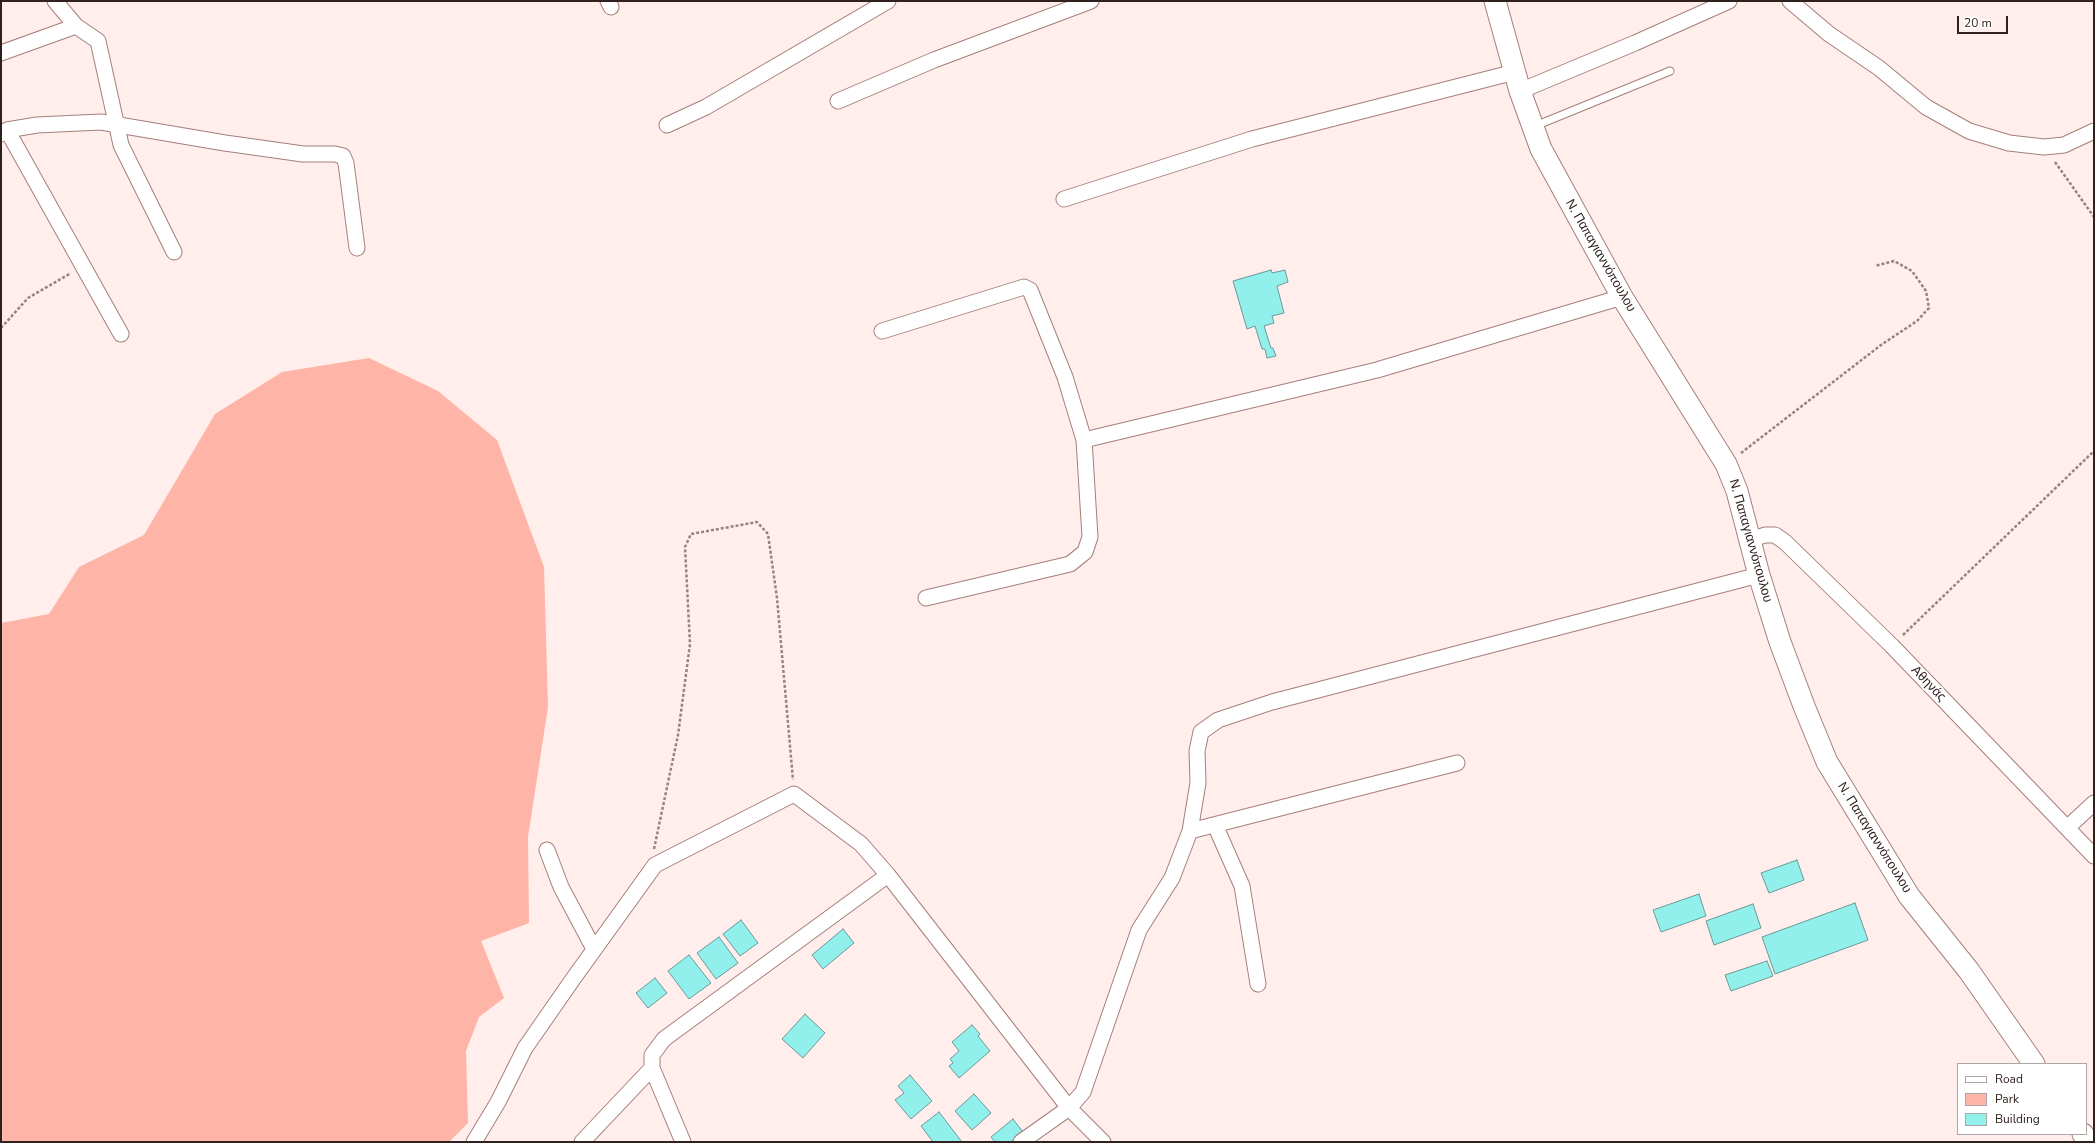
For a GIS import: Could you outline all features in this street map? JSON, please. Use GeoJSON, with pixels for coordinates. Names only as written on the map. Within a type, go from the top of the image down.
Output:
{"type":"FeatureCollection","features":[{"type":"Feature","properties":{"kind":"street"},"geometry":{"type":"LineString","coordinates":[[55,1],[76,26],[98,42],[115,124],[121,145],[174,252]]}},
{"type":"Feature","properties":{"kind":"street"},"geometry":{"type":"LineString","coordinates":[[667,125],[706,106],[888,1]]}},
{"type":"Feature","properties":{"kind":"street"},"geometry":{"type":"LineString","coordinates":[[838,101],[934,60],[1091,1]]}},
{"type":"Feature","properties":{"kind":"street","name":"Ν. Παπαγιαννόπουλου"},"geometry":{"type":"LineString","coordinates":[[1495,1],[1517,82],[1541,149],[1622,297],[1726,464],[1737,491],[1758,575],[1804,706],[1827,762],[1909,896],[1969,971],[2033,1063]]}},
{"type":"Feature","properties":{"kind":"street"},"geometry":{"type":"LineString","coordinates":[[1064,199],[1252,140],[1517,82],[1634,43],[1729,1]]}},
{"type":"Feature","properties":{"kind":"street"},"geometry":{"type":"LineString","coordinates":[[1790,1],[1829,34],[1879,68],[1926,107],[1969,131],[2009,143],[2044,147],[2064,145],[2094,131]]}},
{"type":"Feature","properties":{"kind":"street"},"geometry":{"type":"LineString","coordinates":[[1,53],[76,26]]}},
{"type":"Feature","properties":{"kind":"street"},"geometry":{"type":"LineString","coordinates":[[121,334],[4,132],[37,125],[101,122],[225,143],[303,154],[335,154],[343,156],[346,163],[357,248]]}},
{"type":"Feature","properties":{"kind":"street"},"geometry":{"type":"LineString","coordinates":[[882,331],[1024,287],[1030,290],[1065,377],[1084,440],[1090,537],[1086,552],[1070,564],[926,598]]}},
{"type":"Feature","properties":{"kind":"street"},"geometry":{"type":"LineString","coordinates":[[1084,440],[1377,370],[1622,297]]}},
{"type":"Feature","properties":{"kind":"street","name":"Αθηνάς"},"geometry":{"type":"LineString","coordinates":[[1750,540],[1765,535],[1775,535],[1785,542],[1892,646],[2094,856]]}},
{"type":"Feature","properties":{"kind":"street"},"geometry":{"type":"LineString","coordinates":[[1021,1142],[1069,1108],[1083,1092],[1139,930],[1172,878],[1190,831],[1198,783],[1197,751],[1201,732],[1218,720],[1272,702],[1758,575]]}},
{"type":"Feature","properties":{"kind":"street"},"geometry":{"type":"LineString","coordinates":[[1190,831],[1457,763]]}},
{"type":"Feature","properties":{"kind":"street"},"geometry":{"type":"LineString","coordinates":[[474,1142],[498,1102],[525,1048],[655,865],[794,794],[861,844],[888,875],[1069,1108],[1103,1142]]}},
{"type":"Feature","properties":{"kind":"street"},"geometry":{"type":"LineString","coordinates":[[2067,828],[2094,803]]}},
{"type":"Feature","properties":{"kind":"street"},"geometry":{"type":"LineString","coordinates":[[1215,825],[1242,886],[1258,984]]}},
{"type":"Feature","properties":{"kind":"street"},"geometry":{"type":"LineString","coordinates":[[547,850],[561,887],[594,949]]}},
{"type":"Feature","properties":{"kind":"street"},"geometry":{"type":"LineString","coordinates":[[683,1142],[652,1068],[652,1055],[664,1038],[888,875]]}},
{"type":"Feature","properties":{"kind":"street"},"geometry":{"type":"LineString","coordinates":[[582,1142],[652,1068]]}},
{"type":"Feature","properties":{"kind":"lane"},"geometry":{"type":"LineString","coordinates":[[1533,127],[1670,71]]}},
{"type":"Feature","properties":{"kind":"path"},"geometry":{"type":"LineString","coordinates":[[2044,147],[2094,217]]}},
{"type":"Feature","properties":{"kind":"path"},"geometry":{"type":"LineString","coordinates":[[1726,464],[1875,350],[1917,321],[1929,308],[1926,291],[1912,271],[1894,261],[1875,266]]}},
{"type":"Feature","properties":{"kind":"path"},"geometry":{"type":"LineString","coordinates":[[1,328],[28,298],[83,266]]}},
{"type":"Feature","properties":{"kind":"path"},"geometry":{"type":"LineString","coordinates":[[1892,646],[2094,451]]}},
{"type":"Feature","properties":{"kind":"path"},"geometry":{"type":"LineString","coordinates":[[655,865],[654,847],[678,735],[690,644],[685,546],[691,534],[757,522],[768,534],[777,598],[794,794]]}},
{"type":"Feature","properties":{"kind":"green space"},"geometry":{"type":"Polygon","coordinates":[[[369,358],[438,391],[497,440],[544,567],[548,707],[528,837],[529,923],[481,941],[504,998],[479,1017],[466,1051],[468,1123],[449,1142],[1,1142],[1,623],[49,614],[79,567],[144,535],[215,414],[282,372],[369,358]]]}},
{"type":"Feature","properties":{"kind":"building"},"geometry":{"type":"Polygon","coordinates":[[[1271,270],[1272,273],[1285,270],[1288,282],[1277,286],[1284,313],[1272,316],[1274,323],[1264,326],[1271,348],[1273,348],[1276,356],[1267,358],[1265,349],[1262,349],[1255,326],[1247,329],[1233,281],[1271,270]]]}},
{"type":"Feature","properties":{"kind":"building"},"geometry":{"type":"Polygon","coordinates":[[[1797,860],[1804,880],[1769,893],[1761,873],[1797,860]]]}},
{"type":"Feature","properties":{"kind":"building"},"geometry":{"type":"Polygon","coordinates":[[[1699,894],[1706,916],[1661,932],[1653,910],[1699,894]]]}},
{"type":"Feature","properties":{"kind":"building"},"geometry":{"type":"Polygon","coordinates":[[[1855,903],[1868,940],[1775,974],[1762,937],[1855,903]]]}},
{"type":"Feature","properties":{"kind":"building"},"geometry":{"type":"Polygon","coordinates":[[[1753,904],[1761,928],[1714,945],[1706,921],[1753,904]]]}},
{"type":"Feature","properties":{"kind":"building"},"geometry":{"type":"Polygon","coordinates":[[[741,920],[758,943],[740,956],[723,934],[741,920]]]}},
{"type":"Feature","properties":{"kind":"building"},"geometry":{"type":"Polygon","coordinates":[[[843,929],[854,943],[823,969],[812,955],[843,929]]]}},
{"type":"Feature","properties":{"kind":"building"},"geometry":{"type":"Polygon","coordinates":[[[719,937],[738,963],[716,979],[697,953],[719,937]]]}},
{"type":"Feature","properties":{"kind":"building"},"geometry":{"type":"Polygon","coordinates":[[[689,955],[711,983],[689,999],[668,971],[689,955]]]}},
{"type":"Feature","properties":{"kind":"building"},"geometry":{"type":"Polygon","coordinates":[[[1767,961],[1773,976],[1731,991],[1725,975],[1767,961]]]}},
{"type":"Feature","properties":{"kind":"building"},"geometry":{"type":"Polygon","coordinates":[[[655,978],[667,993],[648,1008],[636,993],[655,978]]]}},
{"type":"Feature","properties":{"kind":"building"},"geometry":{"type":"Polygon","coordinates":[[[805,1014],[825,1033],[803,1058],[782,1039],[805,1014]]]}},
{"type":"Feature","properties":{"kind":"building"},"geometry":{"type":"Polygon","coordinates":[[[972,1025],[980,1034],[978,1036],[990,1051],[959,1078],[949,1066],[953,1063],[950,1059],[959,1051],[952,1042],[972,1025]]]}},
{"type":"Feature","properties":{"kind":"building"},"geometry":{"type":"Polygon","coordinates":[[[910,1075],[932,1101],[911,1119],[895,1100],[904,1093],[898,1086],[910,1075]]]}},
{"type":"Feature","properties":{"kind":"building"},"geometry":{"type":"Polygon","coordinates":[[[974,1094],[991,1113],[972,1130],[955,1111],[974,1094]]]}},
{"type":"Feature","properties":{"kind":"building"},"geometry":{"type":"Polygon","coordinates":[[[939,1112],[962,1142],[933,1142],[921,1126],[939,1112]]]}},
{"type":"Feature","properties":{"kind":"building"},"geometry":{"type":"Polygon","coordinates":[[[1013,1119],[1023,1132],[1011,1142],[995,1142],[991,1137],[1013,1119]]]}}]}
